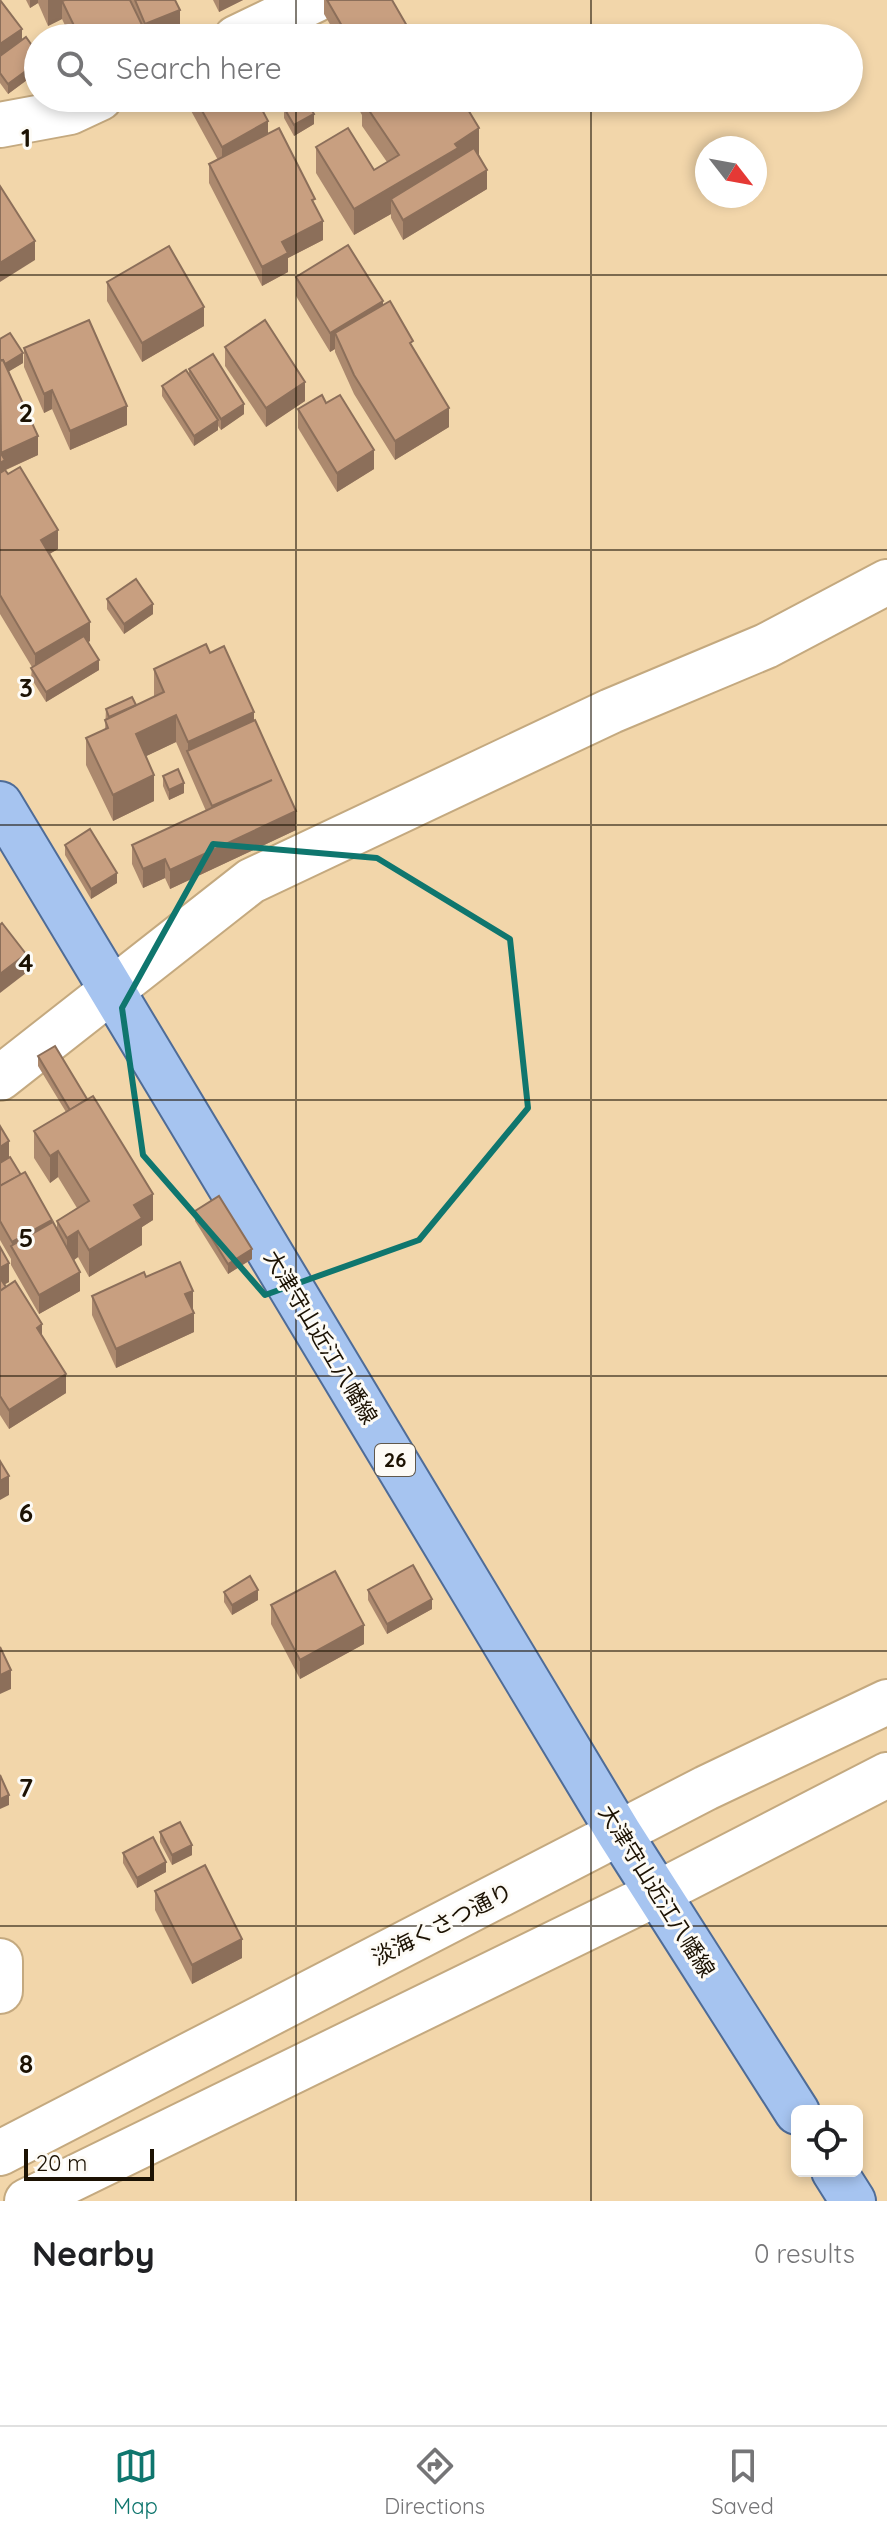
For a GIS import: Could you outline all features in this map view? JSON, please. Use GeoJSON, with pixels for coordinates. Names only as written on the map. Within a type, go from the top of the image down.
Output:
{"type":"FeatureCollection","features":[{"type":"Feature","properties":{"kind":"main road","name":"大津守山近江八幡線"},"geometry":{"type":"LineString","coordinates":[[0,804],[619,1833],[793,2105]]}},
{"type":"Feature","properties":{"kind":"main road"},"geometry":{"type":"LineString","coordinates":[[838,2177],[853,2201]]}},
{"type":"Feature","properties":{"kind":"street"},"geometry":{"type":"LineString","coordinates":[[264,24],[307,2]]}},
{"type":"Feature","properties":{"kind":"street"},"geometry":{"type":"LineString","coordinates":[[0,125],[70,112]]}},
{"type":"Feature","properties":{"kind":"street"},"geometry":{"type":"LineString","coordinates":[[0,1078],[251,881],[611,711],[766,646],[887,582]]}},
{"type":"Feature","properties":{"kind":"street","name":"淡海くさつ通り"},"geometry":{"type":"LineString","coordinates":[[0,2153],[619,1833],[887,1702]]}},
{"type":"Feature","properties":{"kind":"street"},"geometry":{"type":"LineString","coordinates":[[27,2201],[658,1893],[887,1775]]}},
{"type":"Feature","properties":{"kind":"street"},"geometry":{"type":"LineString","coordinates":[[0,1961],[0,1991]]}},
{"type":"Feature","properties":{"kind":"highlighted area"},"geometry":{"type":"Polygon","coordinates":[[[213,844],[377,858],[510,939],[528,1108],[419,1240],[265,1295],[143,1155],[122,1008],[213,844]]]}},
{"type":"Feature","properties":{"kind":"building"},"geometry":{"type":"Polygon","coordinates":[[[0,0],[22,29],[0,44],[0,0]]]}},
{"type":"Feature","properties":{"kind":"building"},"geometry":{"type":"Polygon","coordinates":[[[130,0],[142,24],[73,24],[62,1],[130,0]]]}},
{"type":"Feature","properties":{"kind":"building"},"geometry":{"type":"Polygon","coordinates":[[[135,0],[175,0],[180,10],[145,24],[135,0]]]}},
{"type":"Feature","properties":{"kind":"building"},"geometry":{"type":"Polygon","coordinates":[[[327,0],[392,0],[406,24],[341,24],[327,0]]]}},
{"type":"Feature","properties":{"kind":"building"},"geometry":{"type":"Polygon","coordinates":[[[24,38],[24,72],[8,84],[0,73],[0,56],[24,38]]]}},
{"type":"Feature","properties":{"kind":"building"},"geometry":{"type":"Polygon","coordinates":[[[203,112],[263,112],[268,121],[222,147],[203,112]]]}},
{"type":"Feature","properties":{"kind":"building"},"geometry":{"type":"Polygon","coordinates":[[[286,112],[313,112],[314,114],[294,125],[286,112]]]}},
{"type":"Feature","properties":{"kind":"building"},"geometry":{"type":"Polygon","coordinates":[[[370,112],[469,112],[479,128],[455,144],[458,148],[354,209],[316,147],[348,128],[374,170],[399,155],[370,112]]]}},
{"type":"Feature","properties":{"kind":"building"},"geometry":{"type":"Polygon","coordinates":[[[279,128],[323,221],[282,242],[288,253],[262,267],[209,164],[279,128]]]}},
{"type":"Feature","properties":{"kind":"building"},"geometry":{"type":"Polygon","coordinates":[[[474,148],[487,170],[403,220],[391,199],[474,148]]]}},
{"type":"Feature","properties":{"kind":"building"},"geometry":{"type":"Polygon","coordinates":[[[0,186],[35,241],[0,263],[0,186]]]}},
{"type":"Feature","properties":{"kind":"building"},"geometry":{"type":"Polygon","coordinates":[[[348,245],[383,301],[330,333],[296,277],[348,245]]]}},
{"type":"Feature","properties":{"kind":"building"},"geometry":{"type":"Polygon","coordinates":[[[169,246],[204,307],[142,343],[107,282],[169,246]]]}},
{"type":"Feature","properties":{"kind":"building"},"geometry":{"type":"Polygon","coordinates":[[[390,301],[413,341],[410,343],[449,408],[395,441],[354,375],[335,333],[390,301]]]}},
{"type":"Feature","properties":{"kind":"building"},"geometry":{"type":"Polygon","coordinates":[[[89,320],[127,406],[70,431],[52,390],[44,394],[24,348],[89,320]]]}},
{"type":"Feature","properties":{"kind":"building"},"geometry":{"type":"Polygon","coordinates":[[[265,320],[305,382],[266,408],[225,347],[265,320]]]}},
{"type":"Feature","properties":{"kind":"building"},"geometry":{"type":"Polygon","coordinates":[[[10,333],[23,353],[5,364],[0,360],[0,339],[10,333]]]}},
{"type":"Feature","properties":{"kind":"building"},"geometry":{"type":"Polygon","coordinates":[[[213,354],[244,404],[221,419],[189,369],[213,354]]]}},
{"type":"Feature","properties":{"kind":"building"},"geometry":{"type":"Polygon","coordinates":[[[3,360],[38,436],[1,453],[0,361],[3,360]]]}},
{"type":"Feature","properties":{"kind":"building"},"geometry":{"type":"Polygon","coordinates":[[[186,370],[218,420],[194,436],[162,386],[186,370]]]}},
{"type":"Feature","properties":{"kind":"building"},"geometry":{"type":"Polygon","coordinates":[[[322,395],[326,403],[340,395],[374,450],[337,473],[298,409],[322,395]]]}},
{"type":"Feature","properties":{"kind":"building"},"geometry":{"type":"Polygon","coordinates":[[[20,467],[58,530],[41,540],[90,622],[35,654],[0,595],[0,473],[5,470],[8,474],[20,467]]]}},
{"type":"Feature","properties":{"kind":"building"},"geometry":{"type":"Polygon","coordinates":[[[136,579],[153,604],[124,624],[107,599],[136,579]]]}},
{"type":"Feature","properties":{"kind":"building"},"geometry":{"type":"Polygon","coordinates":[[[84,636],[99,660],[46,692],[31,668],[84,636]]]}},
{"type":"Feature","properties":{"kind":"building"},"geometry":{"type":"Polygon","coordinates":[[[206,644],[210,653],[224,646],[254,712],[188,742],[176,715],[136,734],[154,775],[113,795],[86,738],[108,728],[105,720],[164,692],[154,669],[206,644]]]}},
{"type":"Feature","properties":{"kind":"building"},"geometry":{"type":"Polygon","coordinates":[[[132,697],[136,705],[109,717],[106,709],[132,697]]]}},
{"type":"Feature","properties":{"kind":"building"},"geometry":{"type":"Polygon","coordinates":[[[255,720],[296,811],[170,870],[165,859],[143,869],[132,845],[272,780],[212,806],[187,751],[255,720]]]}},
{"type":"Feature","properties":{"kind":"building"},"geometry":{"type":"Polygon","coordinates":[[[178,769],[184,783],[169,790],[163,776],[178,769]]]}},
{"type":"Feature","properties":{"kind":"building"},"geometry":{"type":"Polygon","coordinates":[[[90,829],[117,873],[91,889],[65,845],[90,829]]]}},
{"type":"Feature","properties":{"kind":"building"},"geometry":{"type":"Polygon","coordinates":[[[2,923],[26,954],[0,974],[0,925],[2,923]]]}},
{"type":"Feature","properties":{"kind":"building"},"geometry":{"type":"Polygon","coordinates":[[[55,1046],[87,1099],[70,1110],[38,1056],[55,1046]]]}},
{"type":"Feature","properties":{"kind":"building"},"geometry":{"type":"Polygon","coordinates":[[[93,1096],[153,1194],[134,1205],[142,1218],[89,1250],[78,1231],[67,1238],[57,1221],[89,1201],[58,1151],[50,1156],[34,1131],[93,1096]]]}},
{"type":"Feature","properties":{"kind":"building"},"geometry":{"type":"Polygon","coordinates":[[[0,1126],[9,1141],[0,1147],[0,1126]]]}},
{"type":"Feature","properties":{"kind":"building"},"geometry":{"type":"Polygon","coordinates":[[[10,1157],[21,1175],[0,1186],[0,1163],[10,1157]]]}},
{"type":"Feature","properties":{"kind":"building"},"geometry":{"type":"Polygon","coordinates":[[[25,1172],[52,1220],[12,1242],[0,1221],[0,1186],[25,1172]]]}},
{"type":"Feature","properties":{"kind":"building"},"geometry":{"type":"Polygon","coordinates":[[[219,1196],[252,1249],[228,1264],[195,1211],[219,1196]]]}},
{"type":"Feature","properties":{"kind":"building"},"geometry":{"type":"Polygon","coordinates":[[[53,1222],[80,1272],[39,1295],[11,1246],[53,1222]]]}},
{"type":"Feature","properties":{"kind":"building"},"geometry":{"type":"Polygon","coordinates":[[[0,1247],[9,1263],[0,1268],[0,1247]]]}},
{"type":"Feature","properties":{"kind":"building"},"geometry":{"type":"Polygon","coordinates":[[[180,1262],[193,1291],[185,1294],[194,1313],[116,1349],[92,1296],[144,1272],[146,1277],[180,1262]]]}},
{"type":"Feature","properties":{"kind":"building"},"geometry":{"type":"Polygon","coordinates":[[[15,1281],[42,1324],[37,1328],[66,1374],[9,1410],[0,1396],[0,1291],[15,1281]]]}},
{"type":"Feature","properties":{"kind":"building"},"geometry":{"type":"Polygon","coordinates":[[[0,1461],[9,1476],[0,1481],[0,1461]]]}},
{"type":"Feature","properties":{"kind":"building"},"geometry":{"type":"Polygon","coordinates":[[[413,1565],[432,1599],[387,1624],[368,1590],[413,1565]]]}},
{"type":"Feature","properties":{"kind":"building"},"geometry":{"type":"Polygon","coordinates":[[[335,1571],[364,1625],[300,1660],[271,1605],[335,1571]]]}},
{"type":"Feature","properties":{"kind":"building"},"geometry":{"type":"Polygon","coordinates":[[[250,1576],[258,1590],[232,1605],[224,1592],[250,1576]]]}},
{"type":"Feature","properties":{"kind":"building"},"geometry":{"type":"Polygon","coordinates":[[[0,1647],[11,1670],[0,1675],[0,1647]]]}},
{"type":"Feature","properties":{"kind":"building"},"geometry":{"type":"Polygon","coordinates":[[[0,1775],[9,1795],[0,1799],[0,1775]]]}},
{"type":"Feature","properties":{"kind":"building"},"geometry":{"type":"Polygon","coordinates":[[[180,1822],[192,1845],[172,1855],[160,1832],[180,1822]]]}},
{"type":"Feature","properties":{"kind":"building"},"geometry":{"type":"Polygon","coordinates":[[[153,1837],[166,1862],[137,1878],[123,1853],[153,1837]]]}},
{"type":"Feature","properties":{"kind":"building"},"geometry":{"type":"Polygon","coordinates":[[[205,1865],[242,1939],[192,1965],[155,1891],[205,1865]]]}}]}
